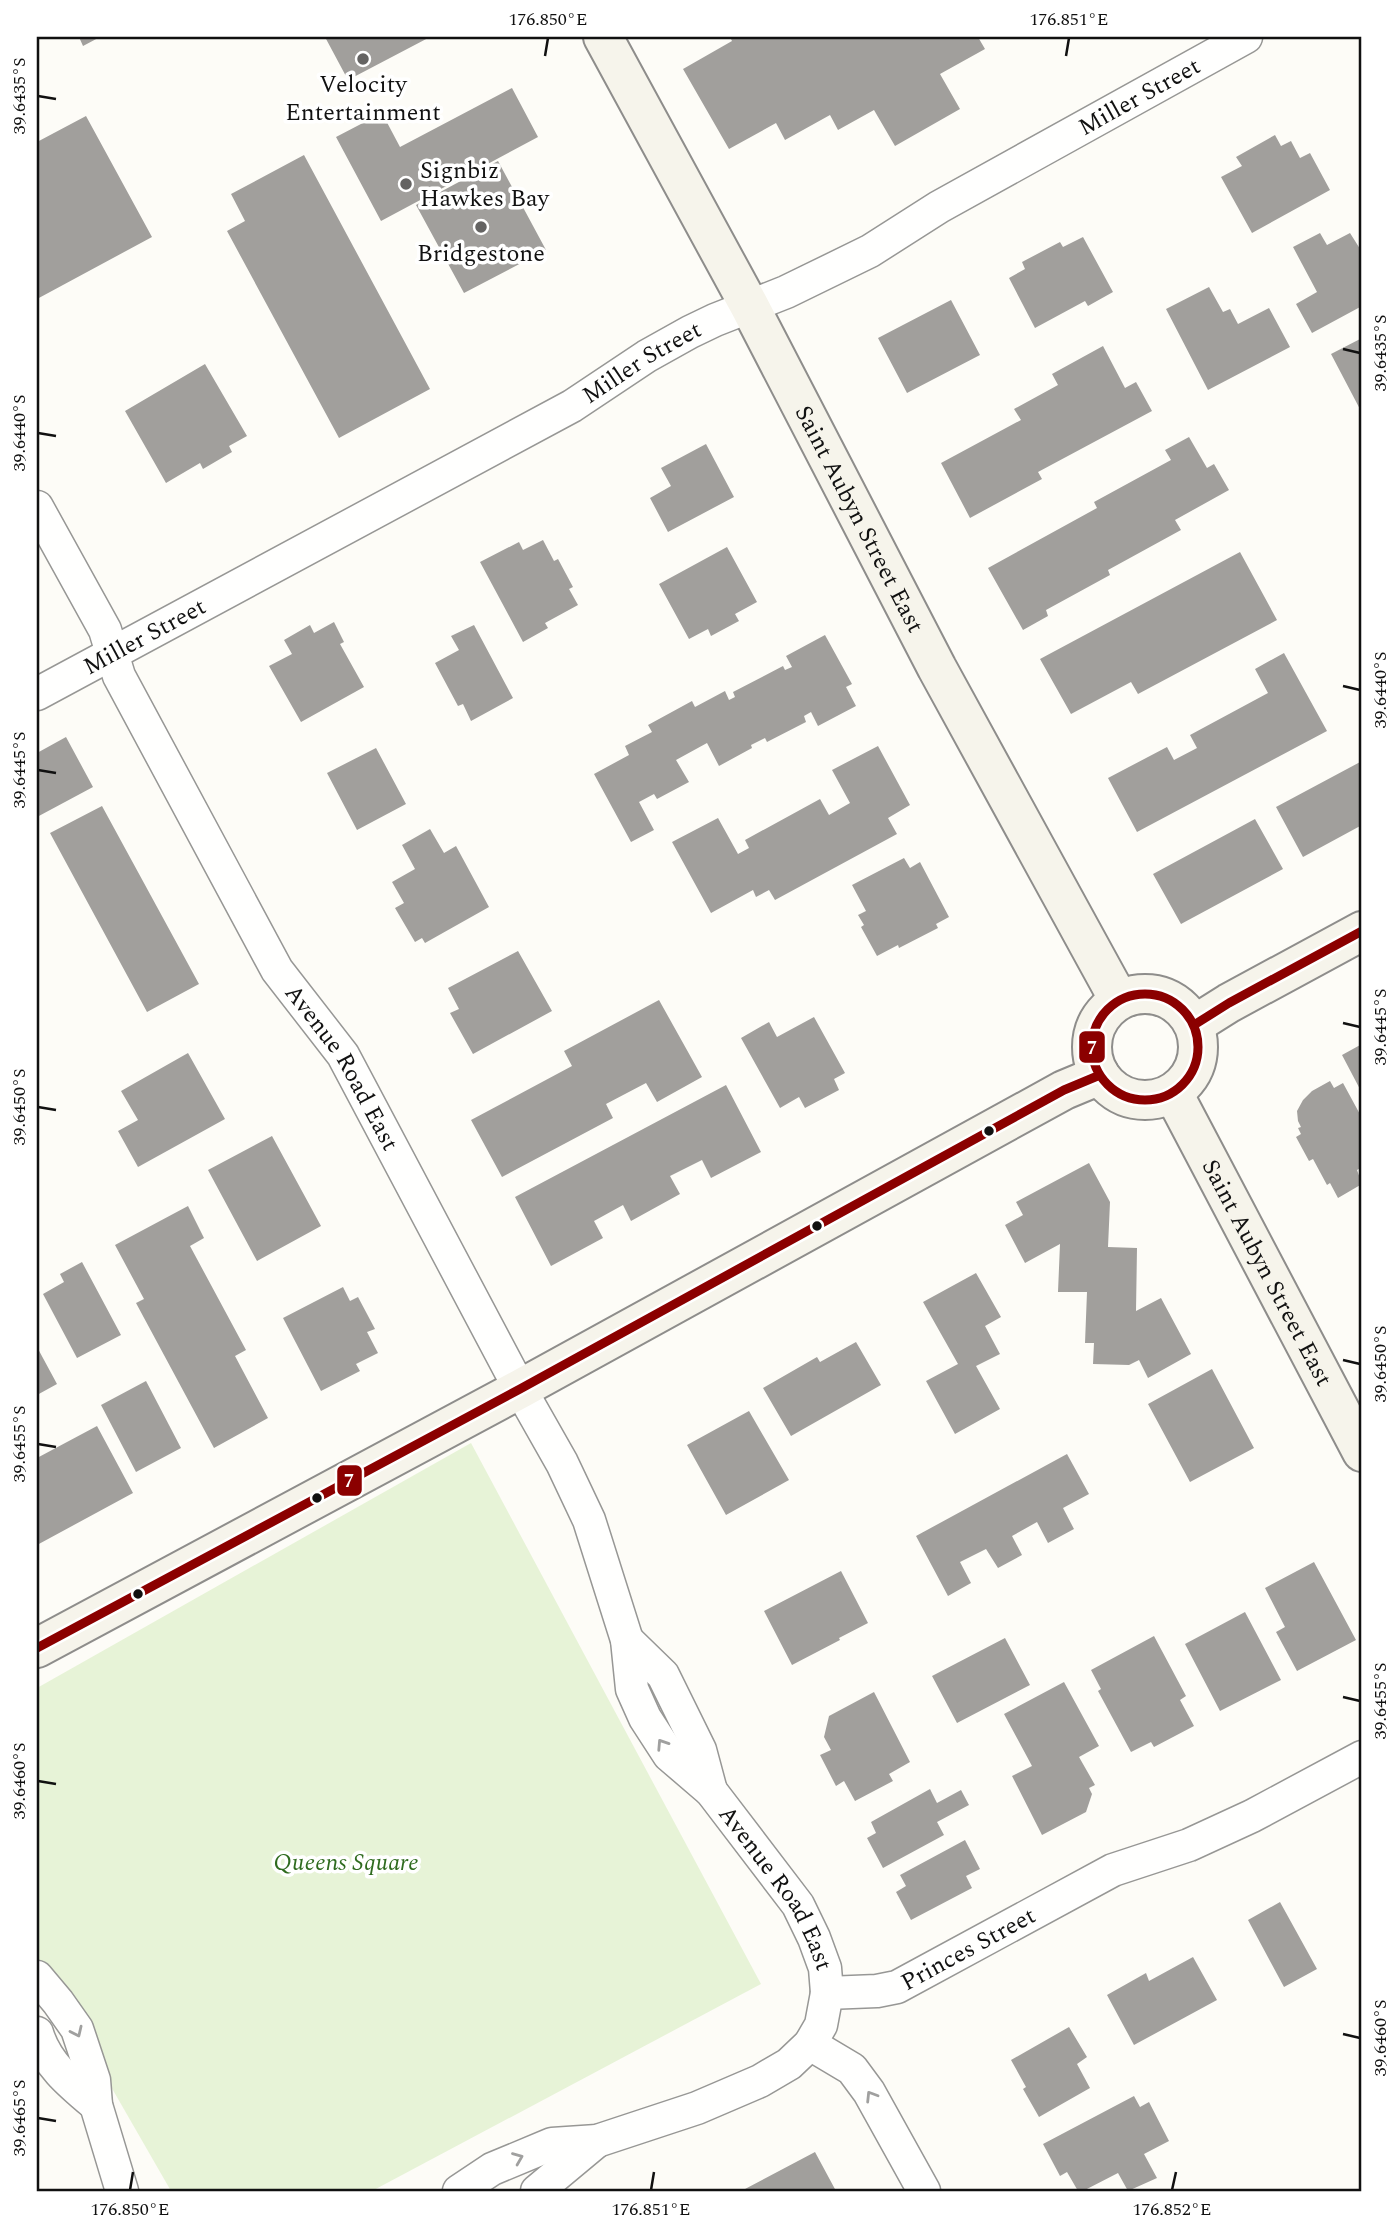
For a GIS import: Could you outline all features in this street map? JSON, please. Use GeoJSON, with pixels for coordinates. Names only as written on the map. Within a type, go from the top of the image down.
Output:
{"type":"FeatureCollection","features":[{"type":"Feature","properties":{"kind":"main road","name":"Saint Aubyn Street East"},"geometry":{"type":"LineString","coordinates":[[603,37],[750,307],[937,668],[1119,1000]]}},
{"type":"Feature","properties":{"kind":"main road"},"geometry":{"type":"LineString","coordinates":[[1194,1025],[1229,1003],[1362,931]]}},
{"type":"Feature","properties":{"kind":"main road"},"geometry":{"type":"LineString","coordinates":[[1153,994],[1170,1000],[1184,1010],[1194,1025],[1199,1041],[1198,1058],[1192,1074],[1173,1093],[1149,1100],[1129,1098],[1113,1089],[1100,1075],[1093,1059],[1096,1025],[1106,1011],[1119,1000],[1153,994]]}},
{"type":"Feature","properties":{"kind":"main road"},"geometry":{"type":"LineString","coordinates":[[37,1648],[520,1389],[1065,1090],[1100,1075]]}},
{"type":"Feature","properties":{"kind":"main road","name":"Saint Aubyn Street East"},"geometry":{"type":"LineString","coordinates":[[1173,1093],[1362,1452]]}},
{"type":"Feature","properties":{"kind":"street","name":"Miller Street"},"geometry":{"type":"LineString","coordinates":[[37,694],[572,406],[658,350],[715,320],[786,292],[870,251],[939,207],[1246,37]]}},
{"type":"Feature","properties":{"kind":"street","name":"Avenue Road East"},"geometry":{"type":"LineString","coordinates":[[37,507],[106,630],[119,676],[277,971],[343,1055],[562,1463],[589,1520],[627,1640],[632,1689],[645,1718],[669,1755],[711,1791],[797,1905],[814,1938],[825,1968],[827,1993]]}},
{"type":"Feature","properties":{"kind":"street","name":"Princes Street"},"geometry":{"type":"LineString","coordinates":[[827,1993],[877,1991],[897,1987],[1113,1870],[1189,1845],[1252,1816],[1362,1757]]}},
{"type":"Feature","properties":{"kind":"street"},"geometry":{"type":"LineString","coordinates":[[37,1978],[77,2029],[94,2080],[96,2105],[122,2191]]}},
{"type":"Feature","properties":{"kind":"street"},"geometry":{"type":"LineString","coordinates":[[459,2191],[492,2169],[552,2144],[597,2141],[697,2108],[760,2081],[789,2064],[810,2044],[821,2025],[827,1993]]}},
{"type":"Feature","properties":{"kind":"street"},"geometry":{"type":"LineString","coordinates":[[37,2033],[50,2059],[65,2079],[96,2105]]}},
{"type":"Feature","properties":{"kind":"street"},"geometry":{"type":"LineString","coordinates":[[810,2044],[852,2069],[869,2092],[925,2191]]}},
{"type":"Feature","properties":{"kind":"street"},"geometry":{"type":"LineString","coordinates":[[537,2191],[597,2141]]}},
{"type":"Feature","properties":{"kind":"green space","name":"Queens Square"},"geometry":{"type":"Polygon","coordinates":[[[471,1443],[761,1984],[372,2191],[171,2191],[37,1958],[37,1688],[471,1443]]]}},
{"type":"Feature","properties":{"kind":"building"},"geometry":{"type":"Polygon","coordinates":[[[79,37],[100,37],[83,46],[79,37]]]}},
{"type":"Feature","properties":{"kind":"building","name":"Velocity Entertainment"},"geometry":{"type":"Polygon","coordinates":[[[325,37],[430,37],[348,80],[325,37]]]}},
{"type":"Feature","properties":{"kind":"building"},"geometry":{"type":"Polygon","coordinates":[[[730,37],[978,37],[985,49],[940,74],[960,109],[895,146],[874,110],[838,130],[830,115],[785,140],[776,123],[729,149],[683,69],[732,41],[730,37]]]}},
{"type":"Feature","properties":{"kind":"building","name":"Signbiz Hawkes Bay"},"geometry":{"type":"Polygon","coordinates":[[[512,88],[538,137],[381,221],[336,137],[382,113],[400,147],[512,88]]]}},
{"type":"Feature","properties":{"kind":"building"},"geometry":{"type":"Polygon","coordinates":[[[86,116],[152,237],[37,299],[37,142],[86,116]]]}},
{"type":"Feature","properties":{"kind":"building"},"geometry":{"type":"Polygon","coordinates":[[[1275,135],[1281,146],[1291,141],[1300,158],[1310,153],[1330,190],[1252,233],[1221,177],[1242,166],[1236,157],[1275,135]]]}},
{"type":"Feature","properties":{"kind":"building"},"geometry":{"type":"Polygon","coordinates":[[[304,155],[430,389],[339,438],[227,231],[245,221],[231,194],[304,155]]]}},
{"type":"Feature","properties":{"kind":"building","name":"Bridgestone"},"geometry":{"type":"Polygon","coordinates":[[[498,161],[546,250],[464,293],[416,205],[498,161]]]}},
{"type":"Feature","properties":{"kind":"building"},"geometry":{"type":"Polygon","coordinates":[[[1320,233],[1327,245],[1350,233],[1362,252],[1362,306],[1312,333],[1296,304],[1317,292],[1293,247],[1320,233]]]}},
{"type":"Feature","properties":{"kind":"building"},"geometry":{"type":"Polygon","coordinates":[[[1083,237],[1113,292],[1088,306],[1085,301],[1035,328],[1009,278],[1025,269],[1022,262],[1060,242],[1063,247],[1083,237]]]}},
{"type":"Feature","properties":{"kind":"building"},"geometry":{"type":"Polygon","coordinates":[[[1209,287],[1223,312],[1230,309],[1238,324],[1269,308],[1290,347],[1208,390],[1166,309],[1209,287]]]}},
{"type":"Feature","properties":{"kind":"building"},"geometry":{"type":"Polygon","coordinates":[[[951,300],[980,355],[907,393],[878,338],[951,300]]]}},
{"type":"Feature","properties":{"kind":"building"},"geometry":{"type":"Polygon","coordinates":[[[1362,338],[1362,413],[1331,354],[1362,338]]]}},
{"type":"Feature","properties":{"kind":"building"},"geometry":{"type":"Polygon","coordinates":[[[1103,346],[1125,388],[1136,382],[1152,411],[1038,472],[1042,479],[970,518],[941,463],[1021,420],[1014,409],[1058,385],[1052,374],[1103,346]]]}},
{"type":"Feature","properties":{"kind":"building"},"geometry":{"type":"Polygon","coordinates":[[[205,364],[247,436],[229,446],[232,452],[203,469],[200,463],[166,483],[125,411],[205,364]]]}},
{"type":"Feature","properties":{"kind":"building"},"geometry":{"type":"Polygon","coordinates":[[[1189,437],[1207,468],[1214,464],[1229,490],[1175,520],[1181,530],[1108,570],[1110,575],[1046,610],[1048,616],[1023,630],[988,568],[1097,508],[1094,502],[1171,460],[1165,450],[1189,437]]]}},
{"type":"Feature","properties":{"kind":"building"},"geometry":{"type":"Polygon","coordinates":[[[706,444],[734,497],[668,532],[650,498],[671,486],[661,468],[706,444]]]}},
{"type":"Feature","properties":{"kind":"building"},"geometry":{"type":"Polygon","coordinates":[[[543,540],[554,561],[558,559],[573,587],[569,589],[578,605],[545,623],[548,628],[523,642],[480,562],[519,542],[523,550],[543,540]]]}},
{"type":"Feature","properties":{"kind":"building"},"geometry":{"type":"Polygon","coordinates":[[[727,547],[757,602],[735,614],[739,621],[711,636],[708,629],[689,639],[659,584],[727,547]]]}},
{"type":"Feature","properties":{"kind":"building"},"geometry":{"type":"Polygon","coordinates":[[[1240,552],[1277,620],[1138,694],[1131,682],[1071,714],[1040,659],[1240,552]]]}},
{"type":"Feature","properties":{"kind":"building"},"geometry":{"type":"Polygon","coordinates":[[[334,622],[344,642],[340,644],[364,687],[301,722],[269,666],[292,654],[284,640],[310,625],[314,633],[334,622]]]}},
{"type":"Feature","properties":{"kind":"building"},"geometry":{"type":"Polygon","coordinates":[[[474,625],[513,698],[471,721],[463,704],[458,706],[435,663],[459,650],[451,636],[474,625]]]}},
{"type":"Feature","properties":{"kind":"building"},"geometry":{"type":"Polygon","coordinates":[[[825,635],[852,684],[846,687],[856,706],[818,726],[811,712],[804,716],[806,722],[767,742],[765,738],[751,745],[752,748],[719,766],[707,743],[676,760],[689,782],[657,799],[654,794],[639,802],[654,830],[631,842],[594,774],[629,755],[625,746],[652,732],[648,725],[692,701],[695,707],[725,691],[729,700],[735,697],[733,692],[783,666],[785,670],[792,667],[786,656],[825,635]]]}},
{"type":"Feature","properties":{"kind":"building"},"geometry":{"type":"Polygon","coordinates":[[[1284,653],[1327,731],[1137,832],[1108,778],[1167,747],[1174,760],[1197,748],[1190,735],[1268,693],[1255,669],[1284,653]]]}},
{"type":"Feature","properties":{"kind":"building"},"geometry":{"type":"Polygon","coordinates":[[[66,737],[93,787],[37,817],[37,753],[66,737]]]}},
{"type":"Feature","properties":{"kind":"building"},"geometry":{"type":"Polygon","coordinates":[[[878,746],[910,805],[888,818],[897,834],[775,900],[769,890],[756,897],[753,890],[711,913],[672,842],[718,818],[738,854],[749,848],[745,840],[820,799],[829,815],[850,803],[832,770],[878,746]]]}},
{"type":"Feature","properties":{"kind":"building"},"geometry":{"type":"Polygon","coordinates":[[[376,748],[406,804],[357,830],[327,773],[376,748]]]}},
{"type":"Feature","properties":{"kind":"building"},"geometry":{"type":"Polygon","coordinates":[[[1362,761],[1362,825],[1303,857],[1276,807],[1362,761]]]}},
{"type":"Feature","properties":{"kind":"building"},"geometry":{"type":"Polygon","coordinates":[[[102,806],[199,984],[147,1012],[50,833],[102,806]]]}},
{"type":"Feature","properties":{"kind":"building"},"geometry":{"type":"Polygon","coordinates":[[[1255,819],[1283,869],[1181,924],[1153,874],[1255,819]]]}},
{"type":"Feature","properties":{"kind":"building"},"geometry":{"type":"Polygon","coordinates":[[[430,829],[444,853],[456,846],[489,907],[425,943],[422,938],[415,942],[395,908],[404,903],[392,882],[415,869],[402,845],[430,829]]]}},
{"type":"Feature","properties":{"kind":"building"},"geometry":{"type":"Polygon","coordinates":[[[904,858],[910,868],[920,862],[949,917],[936,924],[938,928],[877,956],[861,927],[864,925],[858,915],[866,911],[852,885],[904,858]]]}},
{"type":"Feature","properties":{"kind":"building"},"geometry":{"type":"Polygon","coordinates":[[[518,951],[552,1011],[473,1054],[450,1013],[459,1009],[448,988],[518,951]]]}},
{"type":"Feature","properties":{"kind":"building"},"geometry":{"type":"Polygon","coordinates":[[[659,1000],[702,1077],[657,1102],[646,1083],[606,1104],[613,1118],[502,1177],[471,1120],[572,1066],[564,1051],[659,1000]]]}},
{"type":"Feature","properties":{"kind":"building"},"geometry":{"type":"Polygon","coordinates":[[[814,1017],[845,1073],[834,1079],[839,1090],[805,1108],[799,1097],[780,1108],[741,1038],[769,1022],[777,1037],[814,1017]]]}},
{"type":"Feature","properties":{"kind":"building"},"geometry":{"type":"Polygon","coordinates":[[[1362,1044],[1362,1093],[1342,1055],[1362,1044]]]}},
{"type":"Feature","properties":{"kind":"building"},"geometry":{"type":"Polygon","coordinates":[[[188,1053],[225,1119],[138,1167],[118,1131],[138,1120],[121,1091],[188,1053]]]}},
{"type":"Feature","properties":{"kind":"building"},"geometry":{"type":"Polygon","coordinates":[[[1330,1081],[1334,1088],[1343,1083],[1362,1118],[1362,1167],[1357,1170],[1362,1184],[1338,1198],[1330,1183],[1327,1185],[1313,1159],[1309,1161],[1296,1137],[1301,1134],[1297,1111],[1303,1100],[1312,1091],[1330,1081]]]}},
{"type":"Feature","properties":{"kind":"building"},"geometry":{"type":"Polygon","coordinates":[[[726,1085],[761,1152],[711,1178],[702,1160],[670,1176],[680,1194],[631,1221],[623,1205],[594,1221],[603,1238],[551,1266],[515,1197],[726,1085]]]}},
{"type":"Feature","properties":{"kind":"building"},"geometry":{"type":"Polygon","coordinates":[[[272,1136],[321,1226],[257,1261],[208,1170],[272,1136]]]}},
{"type":"Feature","properties":{"kind":"building"},"geometry":{"type":"Polygon","coordinates":[[[1089,1163],[1110,1202],[1108,1247],[1137,1248],[1136,1311],[1161,1298],[1191,1354],[1148,1378],[1139,1360],[1129,1365],[1093,1364],[1094,1343],[1085,1343],[1087,1292],[1058,1292],[1060,1244],[1025,1263],[1005,1225],[1023,1215],[1016,1202],[1089,1163]]]}},
{"type":"Feature","properties":{"kind":"building"},"geometry":{"type":"Polygon","coordinates":[[[188,1206],[204,1238],[190,1246],[246,1350],[235,1356],[268,1418],[214,1448],[136,1303],[144,1299],[115,1245],[188,1206]]]}},
{"type":"Feature","properties":{"kind":"building"},"geometry":{"type":"Polygon","coordinates":[[[82,1262],[121,1335],[77,1358],[43,1294],[64,1282],[60,1274],[82,1262]]]}},
{"type":"Feature","properties":{"kind":"building"},"geometry":{"type":"Polygon","coordinates":[[[976,1273],[1001,1317],[985,1326],[1000,1354],[976,1366],[1000,1409],[955,1434],[926,1381],[958,1364],[923,1302],[976,1273]]]}},
{"type":"Feature","properties":{"kind":"building"},"geometry":{"type":"Polygon","coordinates":[[[343,1287],[350,1301],[358,1297],[375,1329],[367,1332],[378,1353],[356,1364],[360,1371],[321,1391],[283,1318],[343,1287]]]}},
{"type":"Feature","properties":{"kind":"building"},"geometry":{"type":"Polygon","coordinates":[[[856,1342],[881,1385],[791,1436],[763,1388],[817,1357],[820,1362],[856,1342]]]}},
{"type":"Feature","properties":{"kind":"building"},"geometry":{"type":"Polygon","coordinates":[[[37,1347],[57,1384],[37,1395],[37,1347]]]}},
{"type":"Feature","properties":{"kind":"building"},"geometry":{"type":"Polygon","coordinates":[[[1212,1369],[1254,1448],[1190,1482],[1148,1404],[1212,1369]]]}},
{"type":"Feature","properties":{"kind":"building"},"geometry":{"type":"Polygon","coordinates":[[[146,1381],[181,1448],[136,1472],[101,1405],[146,1381]]]}},
{"type":"Feature","properties":{"kind":"building"},"geometry":{"type":"Polygon","coordinates":[[[749,1411],[789,1480],[726,1515],[687,1445],[749,1411]]]}},
{"type":"Feature","properties":{"kind":"building"},"geometry":{"type":"Polygon","coordinates":[[[97,1426],[133,1493],[37,1545],[37,1458],[97,1426]]]}},
{"type":"Feature","properties":{"kind":"building"},"geometry":{"type":"Polygon","coordinates":[[[1067,1454],[1089,1494],[1063,1508],[1074,1529],[1048,1543],[1037,1522],[1012,1536],[1022,1555],[998,1568],[986,1549],[960,1562],[971,1583],[948,1596],[916,1536],[1067,1454]]]}},
{"type":"Feature","properties":{"kind":"building"},"geometry":{"type":"Polygon","coordinates":[[[1314,1562],[1356,1640],[1297,1671],[1276,1632],[1285,1627],[1265,1588],[1314,1562]]]}},
{"type":"Feature","properties":{"kind":"building"},"geometry":{"type":"Polygon","coordinates":[[[841,1571],[868,1623],[792,1665],[764,1611],[841,1571]]]}},
{"type":"Feature","properties":{"kind":"building"},"geometry":{"type":"Polygon","coordinates":[[[1245,1612],[1281,1680],[1220,1711],[1185,1644],[1245,1612]]]}},
{"type":"Feature","properties":{"kind":"building"},"geometry":{"type":"Polygon","coordinates":[[[1154,1636],[1186,1696],[1180,1700],[1194,1726],[1154,1747],[1151,1742],[1131,1752],[1098,1691],[1101,1689],[1091,1670],[1154,1636]]]}},
{"type":"Feature","properties":{"kind":"building"},"geometry":{"type":"Polygon","coordinates":[[[1005,1638],[1030,1685],[957,1723],[932,1676],[1005,1638]]]}},
{"type":"Feature","properties":{"kind":"building"},"geometry":{"type":"Polygon","coordinates":[[[1064,1682],[1099,1746],[1079,1757],[1095,1785],[1089,1788],[1092,1794],[1086,1812],[1042,1835],[1012,1776],[1032,1766],[1004,1714],[1064,1682]]]}},
{"type":"Feature","properties":{"kind":"building"},"geometry":{"type":"Polygon","coordinates":[[[874,1692],[910,1762],[889,1774],[893,1781],[855,1801],[844,1781],[836,1786],[820,1755],[831,1750],[824,1737],[829,1716],[874,1692]]]}},
{"type":"Feature","properties":{"kind":"building"},"geometry":{"type":"Polygon","coordinates":[[[930,1789],[937,1803],[961,1790],[969,1805],[937,1822],[944,1835],[883,1868],[867,1838],[876,1833],[871,1822],[930,1789]]]}},
{"type":"Feature","properties":{"kind":"building"},"geometry":{"type":"Polygon","coordinates":[[[965,1840],[980,1869],[966,1876],[972,1888],[911,1920],[896,1892],[906,1886],[900,1875],[965,1840]]]}},
{"type":"Feature","properties":{"kind":"building"},"geometry":{"type":"Polygon","coordinates":[[[1280,1902],[1317,1969],[1284,1987],[1248,1920],[1280,1902]]]}},
{"type":"Feature","properties":{"kind":"building"},"geometry":{"type":"Polygon","coordinates":[[[1193,1957],[1217,2000],[1134,2045],[1107,1995],[1146,1973],[1149,1981],[1193,1957]]]}},
{"type":"Feature","properties":{"kind":"building"},"geometry":{"type":"Polygon","coordinates":[[[1069,2027],[1087,2057],[1077,2064],[1090,2088],[1039,2117],[1011,2060],[1069,2027]]]}},
{"type":"Feature","properties":{"kind":"building"},"geometry":{"type":"Polygon","coordinates":[[[1134,2096],[1140,2107],[1149,2102],[1169,2141],[1144,2154],[1157,2178],[1128,2191],[1118,2173],[1078,2191],[1067,2172],[1060,2176],[1043,2144],[1134,2096]]]}},
{"type":"Feature","properties":{"kind":"building"},"geometry":{"type":"Polygon","coordinates":[[[815,2152],[836,2191],[746,2191],[745,2189],[815,2152]]]}},
{"type":"Feature","properties":{"kind":"transit line","name":"7"},"geometry":{"type":"LineString","coordinates":[[1194,1025],[1229,1003],[1362,931]]}},
{"type":"Feature","properties":{"kind":"transit line","name":"7"},"geometry":{"type":"LineString","coordinates":[[1145,994],[1165,998],[1182,1010],[1194,1027],[1198,1047],[1194,1067],[1182,1084],[1165,1096],[1145,1100],[1125,1096],[1108,1084],[1096,1067],[1092,1047],[1096,1027],[1108,1010],[1125,998],[1145,994]]}},
{"type":"Feature","properties":{"kind":"transit line","name":"7"},"geometry":{"type":"LineString","coordinates":[[37,1648],[520,1389],[1064,1090],[1100,1075]]}},
{"type":"Feature","properties":{"kind":"place","name":"Velocity Entertainment"},"geometry":{"type":"Point","coordinates":[363,59]}},
{"type":"Feature","properties":{"kind":"place","name":"Signbiz Hawkes Bay"},"geometry":{"type":"Point","coordinates":[406,184]}},
{"type":"Feature","properties":{"kind":"place","name":"Bridgestone"},"geometry":{"type":"Point","coordinates":[481,227]}}]}
